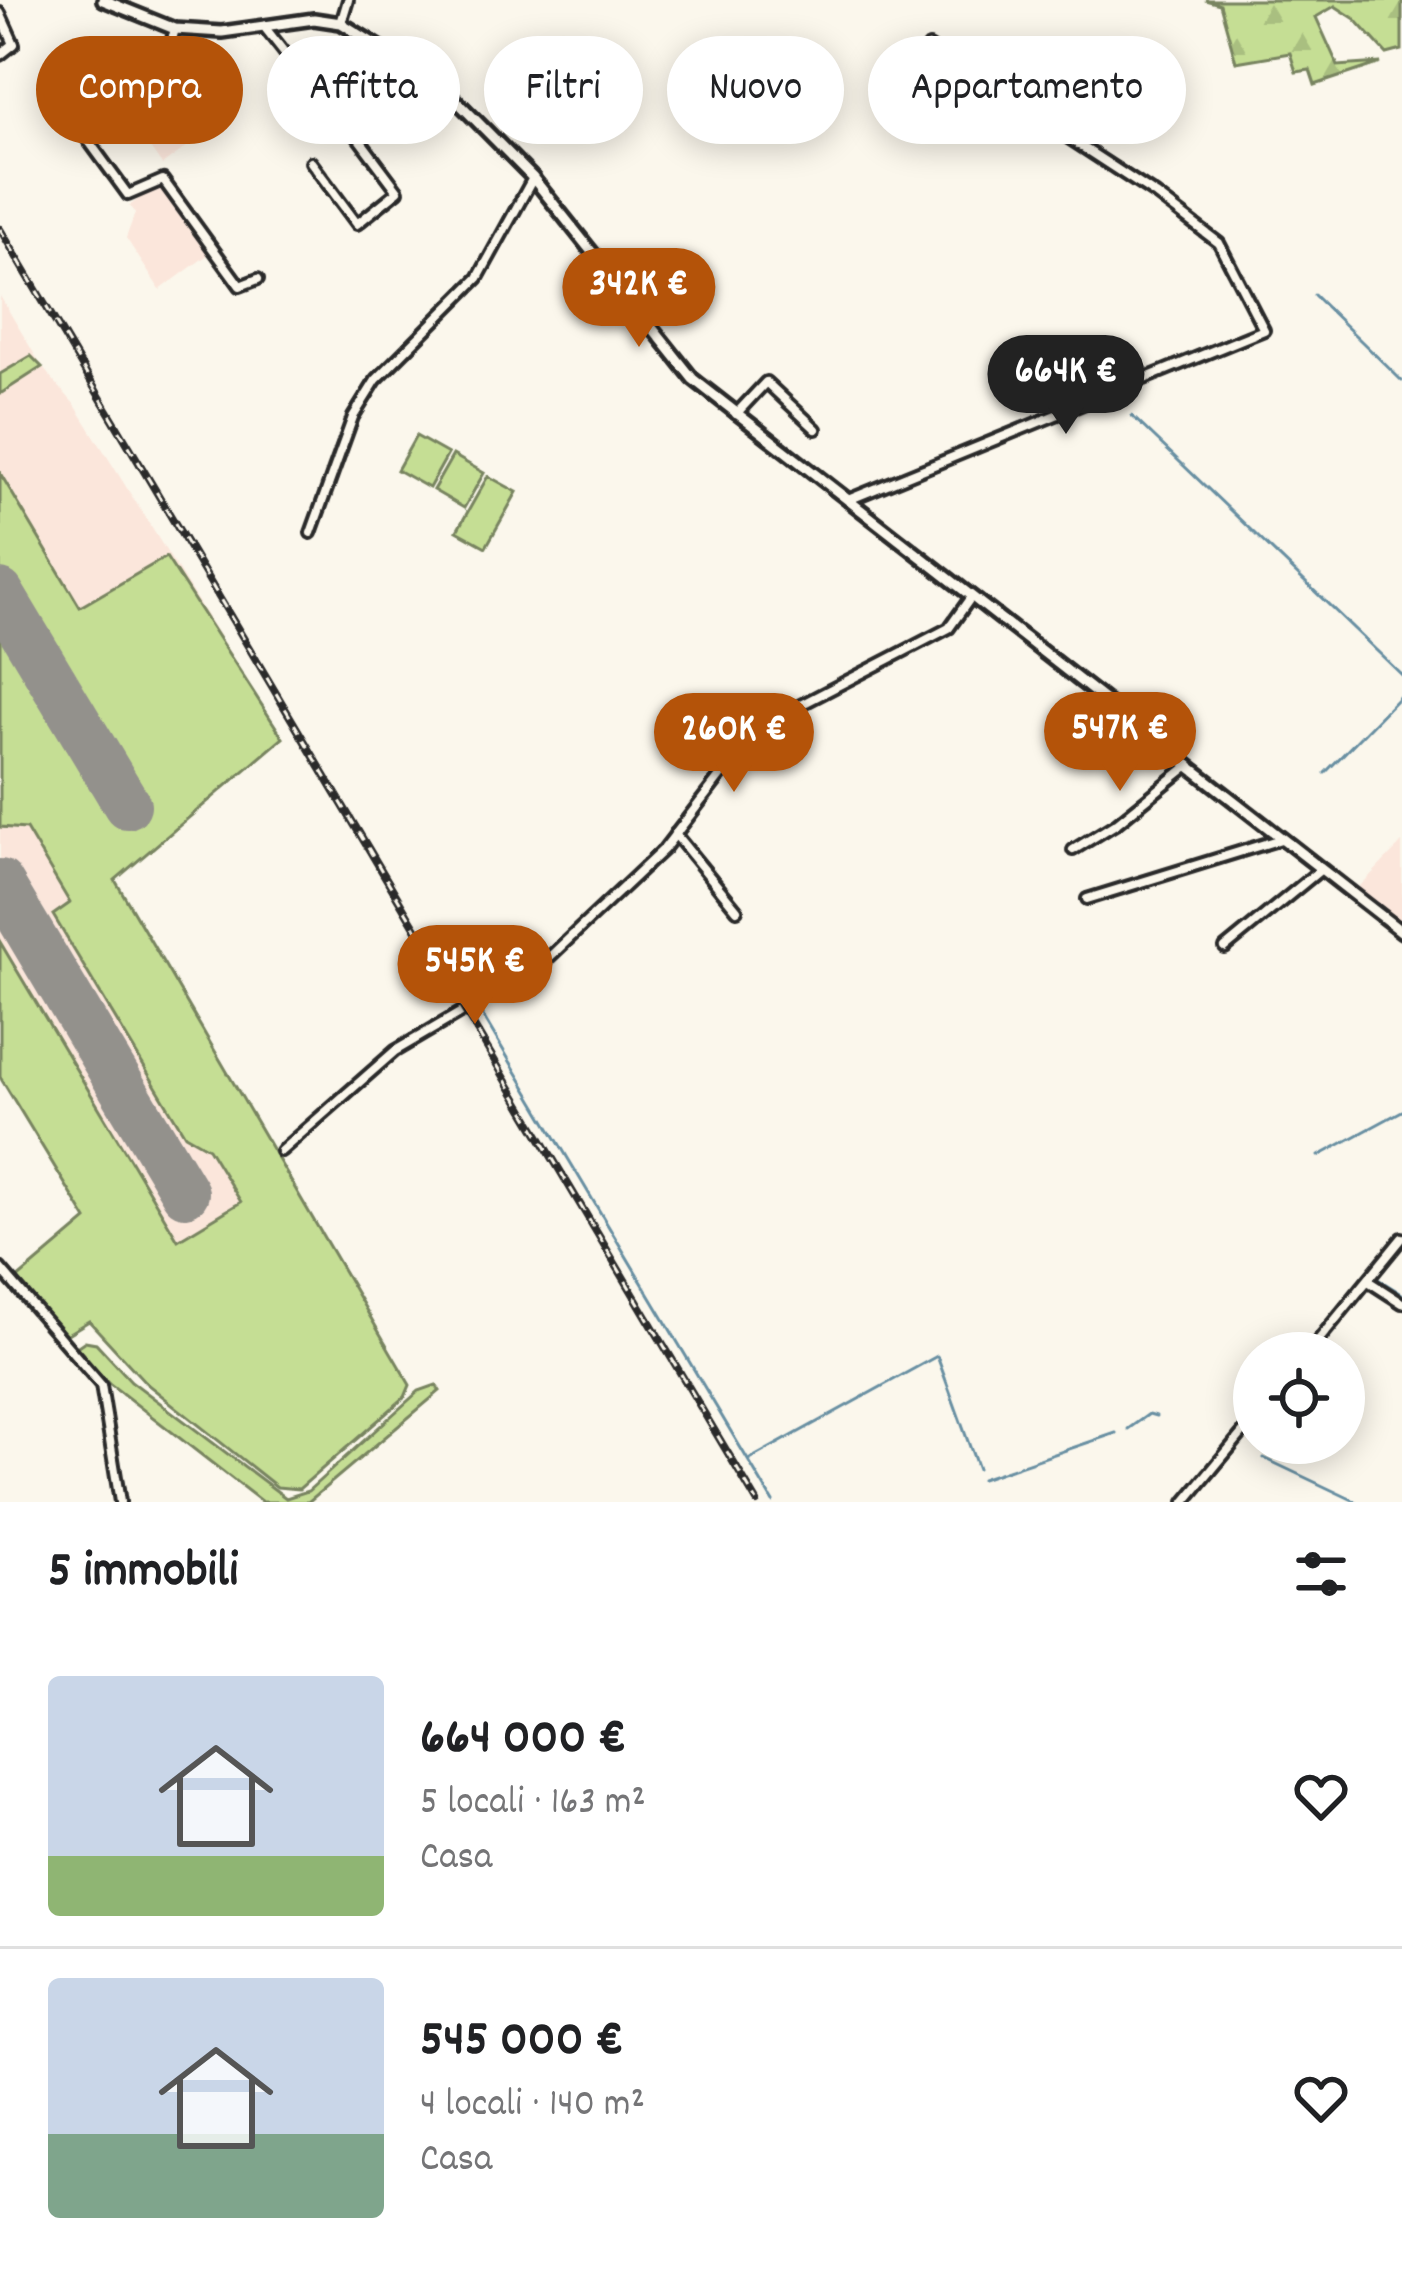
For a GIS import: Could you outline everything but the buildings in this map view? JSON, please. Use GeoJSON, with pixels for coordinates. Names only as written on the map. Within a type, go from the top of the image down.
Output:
{"type":"FeatureCollection","features":[{"type":"Feature","properties":{"kind":"street"},"geometry":{"type":"LineString","coordinates":[[103,0],[175,29],[266,29],[314,19],[341,23],[442,86],[533,178],[637,305],[677,365],[1400,928]]}},
{"type":"Feature","properties":{"kind":"street"},"geometry":{"type":"LineString","coordinates":[[341,23],[349,0]]}},
{"type":"Feature","properties":{"kind":"street"},"geometry":{"type":"LineString","coordinates":[[0,13],[14,40],[0,55]]}},
{"type":"Feature","properties":{"kind":"street"},"geometry":{"type":"LineString","coordinates":[[173,36],[175,29]]}},
{"type":"Feature","properties":{"kind":"street"},"geometry":{"type":"LineString","coordinates":[[266,29],[295,66],[314,79],[398,191],[357,224],[311,162]]}},
{"type":"Feature","properties":{"kind":"street"},"geometry":{"type":"LineString","coordinates":[[91,144],[128,195],[164,180],[240,286],[258,279]]}},
{"type":"Feature","properties":{"kind":"street"},"geometry":{"type":"LineString","coordinates":[[848,500],[1264,329],[1220,243],[1077,144]]}},
{"type":"Feature","properties":{"kind":"street"},"geometry":{"type":"LineString","coordinates":[[311,533],[353,417],[376,380],[478,278],[533,178]]}},
{"type":"Feature","properties":{"kind":"street"},"geometry":{"type":"LineString","coordinates":[[736,414],[766,382],[816,429]]}},
{"type":"Feature","properties":{"kind":"street"},"geometry":{"type":"LineString","coordinates":[[281,1151],[395,1051],[540,966],[675,834],[758,727],[949,628],[971,597]]}},
{"type":"Feature","properties":{"kind":"street"},"geometry":{"type":"LineString","coordinates":[[1073,850],[1118,823],[1189,765]]}},
{"type":"Feature","properties":{"kind":"street"},"geometry":{"type":"LineString","coordinates":[[675,834],[736,910]]}},
{"type":"Feature","properties":{"kind":"street"},"geometry":{"type":"LineString","coordinates":[[1087,898],[1281,838]]}},
{"type":"Feature","properties":{"kind":"street"},"geometry":{"type":"LineString","coordinates":[[1225,948],[1320,870]]}},
{"type":"Feature","properties":{"kind":"street"},"geometry":{"type":"LineString","coordinates":[[1326,1332],[1402,1238]]}},
{"type":"Feature","properties":{"kind":"street"},"geometry":{"type":"LineString","coordinates":[[0,1268],[101,1385],[120,1502]]}},
{"type":"Feature","properties":{"kind":"street"},"geometry":{"type":"LineString","coordinates":[[1368,1281],[1402,1303]]}},
{"type":"Feature","properties":{"kind":"street"},"geometry":{"type":"LineString","coordinates":[[1185,1502],[1233,1444]]}},
{"type":"Feature","properties":{"kind":"shaded area"},"geometry":{"type":"Polygon","coordinates":[[[147,144],[190,144],[162,165],[147,144]]]}},
{"type":"Feature","properties":{"kind":"shaded area"},"geometry":{"type":"Polygon","coordinates":[[[158,185],[209,254],[160,290],[126,238],[135,213],[129,206],[158,185]]]}},
{"type":"Feature","properties":{"kind":"shaded area"},"geometry":{"type":"Polygon","coordinates":[[[0,296],[42,367],[75,405],[283,738],[115,880],[410,1385],[405,1397],[299,1489],[277,1487],[147,1384],[36,1264],[87,1220],[0,1077],[0,296]]]}},
{"type":"Feature","properties":{"kind":"shaded area"},"geometry":{"type":"Polygon","coordinates":[[[1402,843],[1402,923],[1355,891],[1402,843]]]}},
{"type":"Feature","properties":{"kind":"green space"},"geometry":{"type":"Polygon","coordinates":[[[1205,0],[1402,0],[1402,50],[1387,54],[1355,19],[1335,6],[1316,17],[1338,66],[1381,63],[1315,85],[1310,70],[1296,72],[1290,53],[1236,62],[1220,4],[1205,0]]]}},
{"type":"Feature","properties":{"kind":"green space"},"geometry":{"type":"Polygon","coordinates":[[[31,356],[42,367],[0,394],[0,374],[31,356]]]}},
{"type":"Feature","properties":{"kind":"green space"},"geometry":{"type":"Polygon","coordinates":[[[416,436],[448,454],[429,488],[397,470],[416,436]]]}},
{"type":"Feature","properties":{"kind":"green space"},"geometry":{"type":"Polygon","coordinates":[[[453,455],[484,473],[464,508],[433,490],[453,455]]]}},
{"type":"Feature","properties":{"kind":"green space"},"geometry":{"type":"Polygon","coordinates":[[[0,473],[80,607],[166,557],[283,738],[115,880],[410,1385],[405,1397],[299,1489],[277,1487],[147,1384],[89,1321],[64,1336],[16,1280],[87,1220],[0,1077],[0,942],[178,1240],[241,1202],[208,1148],[185,1135],[53,915],[70,903],[26,829],[0,827],[0,473]]]}},
{"type":"Feature","properties":{"kind":"green space"},"geometry":{"type":"Polygon","coordinates":[[[488,476],[517,492],[486,547],[457,531],[488,476]]]}},
{"type":"Feature","properties":{"kind":"green space"},"geometry":{"type":"Polygon","coordinates":[[[85,1341],[96,1343],[131,1381],[286,1498],[308,1491],[419,1391],[436,1385],[440,1391],[308,1502],[262,1502],[110,1384],[75,1348],[85,1341]]]}},
{"type":"Feature","properties":{"kind":"waterway"},"geometry":{"type":"LineString","coordinates":[[1314,295],[1402,381]]}},
{"type":"Feature","properties":{"kind":"waterway"},"geometry":{"type":"LineString","coordinates":[[1132,416],[1402,675]]}},
{"type":"Feature","properties":{"kind":"waterway"},"geometry":{"type":"LineString","coordinates":[[1325,773],[1402,694]]}},
{"type":"Feature","properties":{"kind":"waterway"},"geometry":{"type":"LineString","coordinates":[[480,1011],[773,1502]]}},
{"type":"Feature","properties":{"kind":"waterway"},"geometry":{"type":"LineString","coordinates":[[1319,1156],[1402,1111]]}},
{"type":"Feature","properties":{"kind":"waterway"},"geometry":{"type":"LineString","coordinates":[[1378,1279],[1402,1294]]}},
{"type":"Feature","properties":{"kind":"waterway"},"geometry":{"type":"LineString","coordinates":[[750,1459],[937,1356],[978,1469]]}},
{"type":"Feature","properties":{"kind":"waterway"},"geometry":{"type":"LineString","coordinates":[[1128,1429],[1149,1414],[1156,1416]]}},
{"type":"Feature","properties":{"kind":"waterway"},"geometry":{"type":"LineString","coordinates":[[981,1479],[1116,1433]]}},
{"type":"Feature","properties":{"kind":"waterway"},"geometry":{"type":"LineString","coordinates":[[1277,1464],[1357,1502]]}},
{"type":"Feature","properties":{"kind":"runway"},"geometry":{"type":"LineString","coordinates":[[0,593],[127,805]]}},
{"type":"Feature","properties":{"kind":"runway"},"geometry":{"type":"LineString","coordinates":[[0,883],[185,1193]]}},
{"type":"Feature","properties":{"kind":"railway"},"geometry":{"type":"LineString","coordinates":[[0,229],[757,1502]]}}]}
